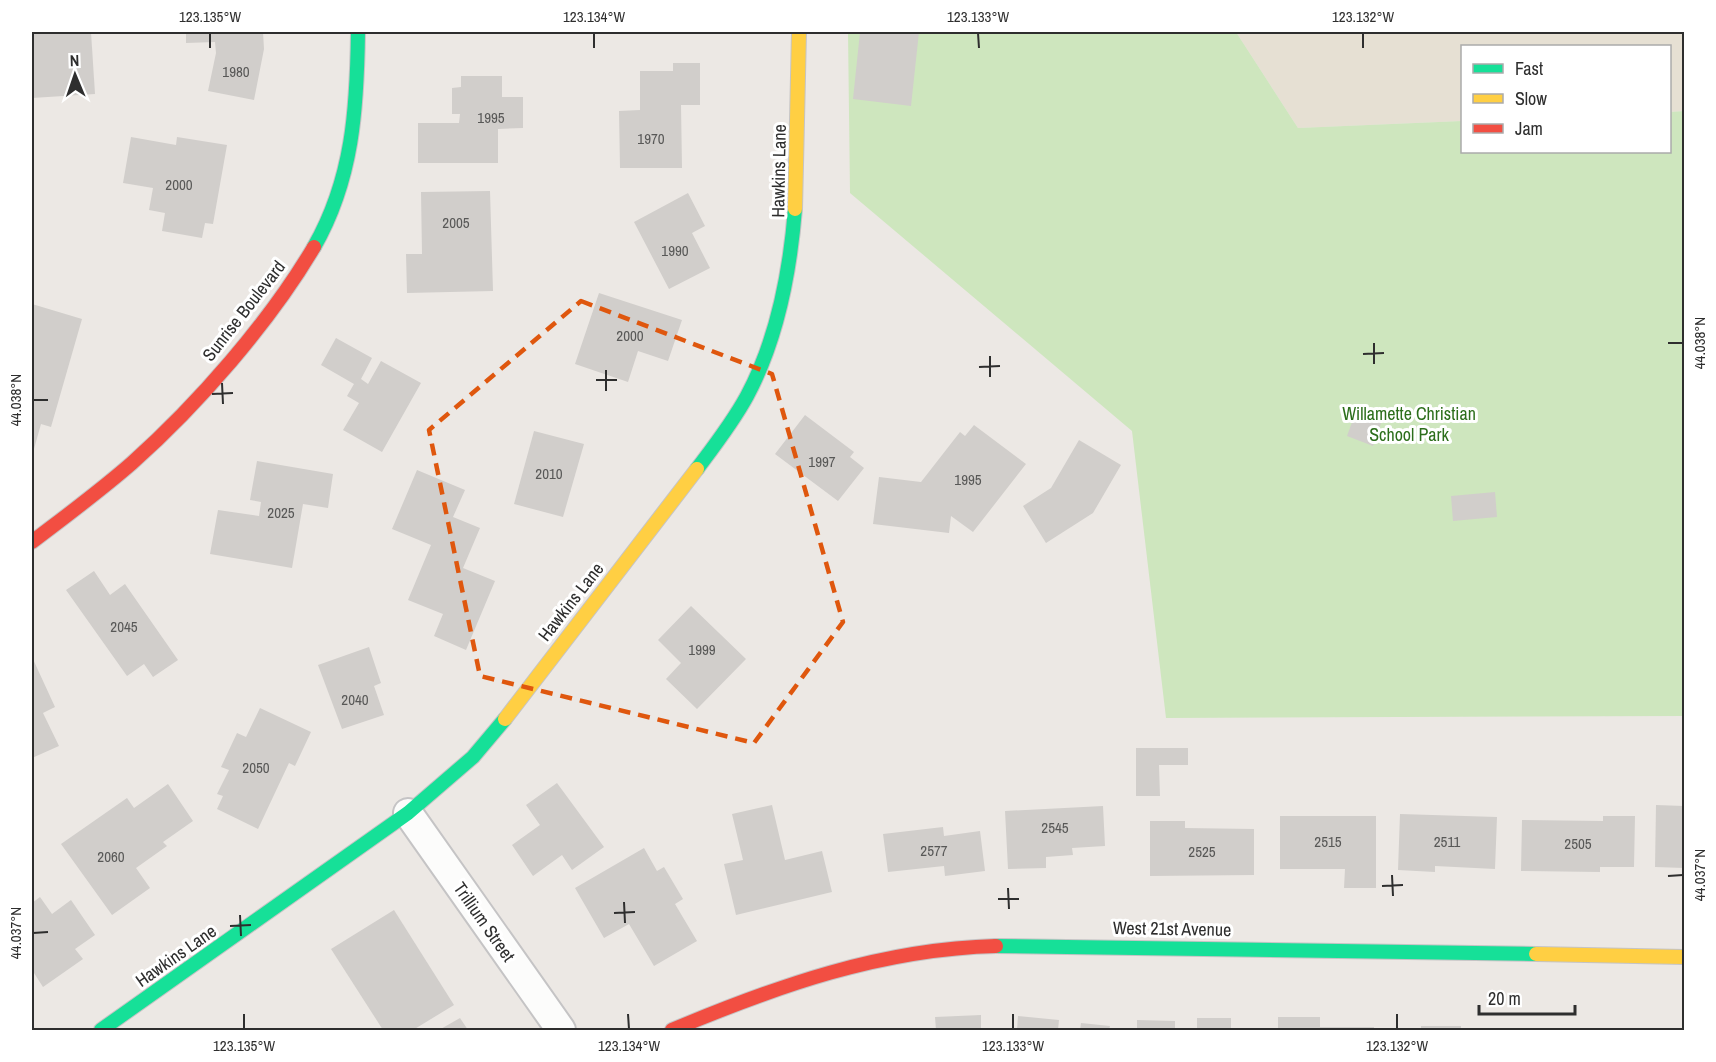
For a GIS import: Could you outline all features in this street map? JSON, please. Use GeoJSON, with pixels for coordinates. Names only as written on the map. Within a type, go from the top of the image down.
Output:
{"type":"FeatureCollection","features":[{"type":"Feature","properties":{"kind":"street","name":"Sunrise Boulevard"},"geometry":{"type":"LineString","coordinates":[[32,542],[132,462],[187,408],[247,342],[292,283],[324,231],[342,184],[352,143],[356,106],[358,32]]}},
{"type":"Feature","properties":{"kind":"street","name":"Hawkins Lane"},"geometry":{"type":"LineString","coordinates":[[101,1030],[408,813],[473,757],[506,718],[724,433],[752,387],[782,303],[796,225],[799,32]]}},
{"type":"Feature","properties":{"kind":"street","name":"Trillium Street"},"geometry":{"type":"LineString","coordinates":[[408,813],[561,1030]]}},
{"type":"Feature","properties":{"kind":"street","name":"West 21st Avenue"},"geometry":{"type":"LineString","coordinates":[[672,1030],[753,996],[833,970],[894,956],[968,946],[1055,945],[1684,957]]}},
{"type":"Feature","properties":{"kind":"highlighted area"},"geometry":{"type":"Polygon","coordinates":[[[581,301],[772,374],[843,622],[754,743],[480,676],[429,430],[581,301]]]}},
{"type":"Feature","properties":{"kind":"shaded area"},"geometry":{"type":"Polygon","coordinates":[[[1236,32],[1684,32],[1684,111],[1671,112],[1671,45],[1461,45],[1461,121],[1298,128],[1236,32]]]}},
{"type":"Feature","properties":{"kind":"green space","name":"Willamette Christian School Park"},"geometry":{"type":"Polygon","coordinates":[[[848,32],[1236,32],[1298,128],[1461,121],[1461,153],[1671,153],[1671,112],[1684,111],[1684,716],[1166,718],[1132,431],[850,193],[848,32]]]}},
{"type":"Feature","properties":{"kind":"building"},"geometry":{"type":"Polygon","coordinates":[[[32,32],[91,32],[95,94],[32,98],[32,32]]]}},
{"type":"Feature","properties":{"kind":"building"},"geometry":{"type":"Polygon","coordinates":[[[186,32],[263,32],[264,49],[254,100],[208,91],[216,53],[215,42],[186,43],[186,32]]]}},
{"type":"Feature","properties":{"kind":"building"},"geometry":{"type":"Polygon","coordinates":[[[860,32],[919,32],[911,106],[853,99],[860,32]]]}},
{"type":"Feature","properties":{"kind":"building"},"geometry":{"type":"Polygon","coordinates":[[[673,63],[700,63],[700,105],[681,105],[682,168],[620,168],[619,111],[640,110],[640,71],[673,71],[673,63]]]}},
{"type":"Feature","properties":{"kind":"building"},"geometry":{"type":"Polygon","coordinates":[[[461,76],[502,76],[502,97],[523,97],[523,128],[498,129],[498,163],[418,163],[418,123],[459,123],[460,114],[452,114],[452,88],[461,87],[461,76]]]}},
{"type":"Feature","properties":{"kind":"building"},"geometry":{"type":"Polygon","coordinates":[[[131,137],[176,145],[177,137],[227,145],[213,224],[205,223],[202,238],[162,231],[165,213],[149,210],[153,188],[123,183],[131,137]]]}},
{"type":"Feature","properties":{"kind":"building"},"geometry":{"type":"Polygon","coordinates":[[[490,191],[493,291],[407,293],[406,254],[422,254],[421,192],[490,191]]]}},
{"type":"Feature","properties":{"kind":"building"},"geometry":{"type":"Polygon","coordinates":[[[688,193],[705,226],[692,233],[710,268],[669,289],[634,222],[688,193]]]}},
{"type":"Feature","properties":{"kind":"building"},"geometry":{"type":"Polygon","coordinates":[[[599,293],[682,320],[668,361],[638,351],[628,382],[575,364],[599,293]]]}},
{"type":"Feature","properties":{"kind":"building"},"geometry":{"type":"Polygon","coordinates":[[[32,304],[82,319],[51,427],[41,424],[32,456],[32,304]]]}},
{"type":"Feature","properties":{"kind":"building"},"geometry":{"type":"Polygon","coordinates":[[[336,338],[372,358],[361,379],[368,384],[381,361],[421,383],[382,452],[343,430],[359,403],[347,396],[354,384],[321,365],[336,338]]]}},
{"type":"Feature","properties":{"kind":"building"},"geometry":{"type":"Polygon","coordinates":[[[1355,414],[1381,423],[1373,446],[1347,436],[1355,414]]]}},
{"type":"Feature","properties":{"kind":"building"},"geometry":{"type":"Polygon","coordinates":[[[805,415],[854,452],[850,457],[864,468],[838,501],[775,454],[805,415]]]}},
{"type":"Feature","properties":{"kind":"building"},"geometry":{"type":"Polygon","coordinates":[[[974,425],[1026,464],[973,532],[951,516],[949,533],[873,524],[879,477],[921,482],[960,432],[965,436],[974,425]]]}},
{"type":"Feature","properties":{"kind":"building"},"geometry":{"type":"Polygon","coordinates":[[[534,431],[584,444],[563,517],[514,504],[534,431]]]}},
{"type":"Feature","properties":{"kind":"building"},"geometry":{"type":"Polygon","coordinates":[[[1079,440],[1121,465],[1093,513],[1046,543],[1023,506],[1051,488],[1079,440]]]}},
{"type":"Feature","properties":{"kind":"building"},"geometry":{"type":"Polygon","coordinates":[[[257,461],[333,474],[328,508],[303,504],[292,568],[210,554],[218,510],[259,516],[261,502],[250,500],[257,461]]]}},
{"type":"Feature","properties":{"kind":"building"},"geometry":{"type":"Polygon","coordinates":[[[417,470],[465,490],[453,517],[480,528],[463,568],[495,581],[466,650],[434,636],[443,614],[408,600],[431,545],[392,529],[417,470]]]}},
{"type":"Feature","properties":{"kind":"building"},"geometry":{"type":"Polygon","coordinates":[[[1495,492],[1497,517],[1453,521],[1451,496],[1495,492]]]}},
{"type":"Feature","properties":{"kind":"building"},"geometry":{"type":"Polygon","coordinates":[[[94,571],[110,595],[125,584],[178,660],[153,677],[144,664],[127,676],[66,590],[94,571]]]}},
{"type":"Feature","properties":{"kind":"building"},"geometry":{"type":"Polygon","coordinates":[[[691,606],[746,659],[697,709],[666,679],[681,663],[658,640],[691,606]]]}},
{"type":"Feature","properties":{"kind":"building"},"geometry":{"type":"Polygon","coordinates":[[[369,647],[381,683],[374,686],[384,715],[342,729],[318,665],[369,647]]]}},
{"type":"Feature","properties":{"kind":"building"},"geometry":{"type":"Polygon","coordinates":[[[32,657],[55,707],[43,713],[59,746],[32,758],[32,657]]]}},
{"type":"Feature","properties":{"kind":"building"},"geometry":{"type":"Polygon","coordinates":[[[260,708],[311,732],[295,766],[289,763],[258,829],[217,809],[223,796],[217,794],[229,770],[221,767],[237,733],[246,737],[260,708]]]}},
{"type":"Feature","properties":{"kind":"building"},"geometry":{"type":"Polygon","coordinates":[[[1136,748],[1188,748],[1188,765],[1159,765],[1160,796],[1136,796],[1136,748]]]}},
{"type":"Feature","properties":{"kind":"building"},"geometry":{"type":"Polygon","coordinates":[[[557,783],[604,847],[572,870],[562,855],[533,876],[512,845],[540,825],[526,805],[557,783]]]}},
{"type":"Feature","properties":{"kind":"building"},"geometry":{"type":"Polygon","coordinates":[[[168,784],[193,821],[163,842],[167,846],[136,868],[150,888],[112,915],[61,844],[127,798],[134,808],[168,784]]]}},
{"type":"Feature","properties":{"kind":"building"},"geometry":{"type":"Polygon","coordinates":[[[772,805],[785,860],[822,851],[832,892],[736,915],[724,864],[743,860],[732,814],[772,805]]]}},
{"type":"Feature","properties":{"kind":"building"},"geometry":{"type":"Polygon","coordinates":[[[1656,805],[1684,806],[1684,868],[1655,867],[1656,805]]]}},
{"type":"Feature","properties":{"kind":"building"},"geometry":{"type":"Polygon","coordinates":[[[1103,806],[1105,846],[1072,848],[1073,855],[1046,857],[1046,868],[1008,869],[1005,811],[1103,806]]]}},
{"type":"Feature","properties":{"kind":"building"},"geometry":{"type":"Polygon","coordinates":[[[1400,814],[1497,817],[1495,869],[1435,866],[1435,872],[1398,870],[1400,814]]]}},
{"type":"Feature","properties":{"kind":"building"},"geometry":{"type":"Polygon","coordinates":[[[1280,816],[1376,816],[1376,888],[1344,888],[1345,869],[1280,869],[1280,816]]]}},
{"type":"Feature","properties":{"kind":"building"},"geometry":{"type":"Polygon","coordinates":[[[1603,816],[1635,816],[1634,867],[1600,867],[1600,872],[1521,871],[1522,820],[1603,821],[1603,816]]]}},
{"type":"Feature","properties":{"kind":"building"},"geometry":{"type":"Polygon","coordinates":[[[1150,821],[1185,821],[1185,828],[1254,829],[1254,875],[1150,876],[1150,821]]]}},
{"type":"Feature","properties":{"kind":"building"},"geometry":{"type":"Polygon","coordinates":[[[943,827],[944,836],[980,831],[985,871],[945,876],[944,866],[888,872],[883,834],[943,827]]]}},
{"type":"Feature","properties":{"kind":"building"},"geometry":{"type":"Polygon","coordinates":[[[644,848],[657,871],[664,867],[683,899],[675,904],[697,941],[654,966],[629,924],[604,938],[575,888],[644,848]]]}},
{"type":"Feature","properties":{"kind":"building"},"geometry":{"type":"Polygon","coordinates":[[[40,897],[52,914],[71,900],[95,935],[75,949],[83,959],[43,987],[34,973],[32,975],[32,903],[40,897]]]}},
{"type":"Feature","properties":{"kind":"building"},"geometry":{"type":"Polygon","coordinates":[[[394,910],[454,1005],[413,1030],[383,1030],[331,949],[394,910]]]}},
{"type":"Feature","properties":{"kind":"building"},"geometry":{"type":"Polygon","coordinates":[[[981,1015],[981,1030],[936,1030],[935,1017],[981,1015]]]}},
{"type":"Feature","properties":{"kind":"building"},"geometry":{"type":"Polygon","coordinates":[[[1018,1016],[1059,1020],[1058,1030],[1017,1030],[1018,1016]]]}},
{"type":"Feature","properties":{"kind":"building"},"geometry":{"type":"Polygon","coordinates":[[[1278,1017],[1320,1017],[1320,1027],[1374,1027],[1374,1030],[1278,1030],[1278,1017]]]}},
{"type":"Feature","properties":{"kind":"building"},"geometry":{"type":"Polygon","coordinates":[[[460,1018],[468,1030],[439,1030],[460,1018]]]}},
{"type":"Feature","properties":{"kind":"building"},"geometry":{"type":"Polygon","coordinates":[[[1197,1018],[1231,1018],[1231,1030],[1197,1030],[1197,1018]]]}},
{"type":"Feature","properties":{"kind":"building"},"geometry":{"type":"Polygon","coordinates":[[[1137,1020],[1175,1021],[1175,1030],[1137,1030],[1137,1020]]]}},
{"type":"Feature","properties":{"kind":"building"},"geometry":{"type":"Polygon","coordinates":[[[1081,1023],[1110,1026],[1109,1030],[1080,1030],[1081,1023]]]}},
{"type":"Feature","properties":{"kind":"building"},"geometry":{"type":"Polygon","coordinates":[[[1421,1026],[1461,1026],[1461,1030],[1421,1030],[1421,1026]]]}},
{"type":"Feature","properties":{"kind":"traffic: fast"},"geometry":{"type":"LineString","coordinates":[[314,247],[327,221],[345,169],[354,115],[358,32]]}},
{"type":"Feature","properties":{"kind":"traffic: fast"},"geometry":{"type":"LineString","coordinates":[[697,469],[742,406],[766,352],[786,281],[795,209]]}},
{"type":"Feature","properties":{"kind":"traffic: fast"},"geometry":{"type":"LineString","coordinates":[[101,1030],[408,813],[473,757],[505,719]]}},
{"type":"Feature","properties":{"kind":"traffic: fast"},"geometry":{"type":"LineString","coordinates":[[996,946],[1536,954]]}},
{"type":"Feature","properties":{"kind":"traffic: slow"},"geometry":{"type":"LineString","coordinates":[[795,209],[799,32]]}},
{"type":"Feature","properties":{"kind":"traffic: slow"},"geometry":{"type":"LineString","coordinates":[[505,719],[697,469]]}},
{"type":"Feature","properties":{"kind":"traffic: slow"},"geometry":{"type":"LineString","coordinates":[[1536,954],[1684,957]]}},
{"type":"Feature","properties":{"kind":"traffic: jam"},"geometry":{"type":"LineString","coordinates":[[32,542],[120,473],[157,440],[207,389],[276,305],[314,247]]}},
{"type":"Feature","properties":{"kind":"traffic: jam"},"geometry":{"type":"LineString","coordinates":[[672,1030],[790,985],[871,962],[912,954],[996,946]]}}]}
